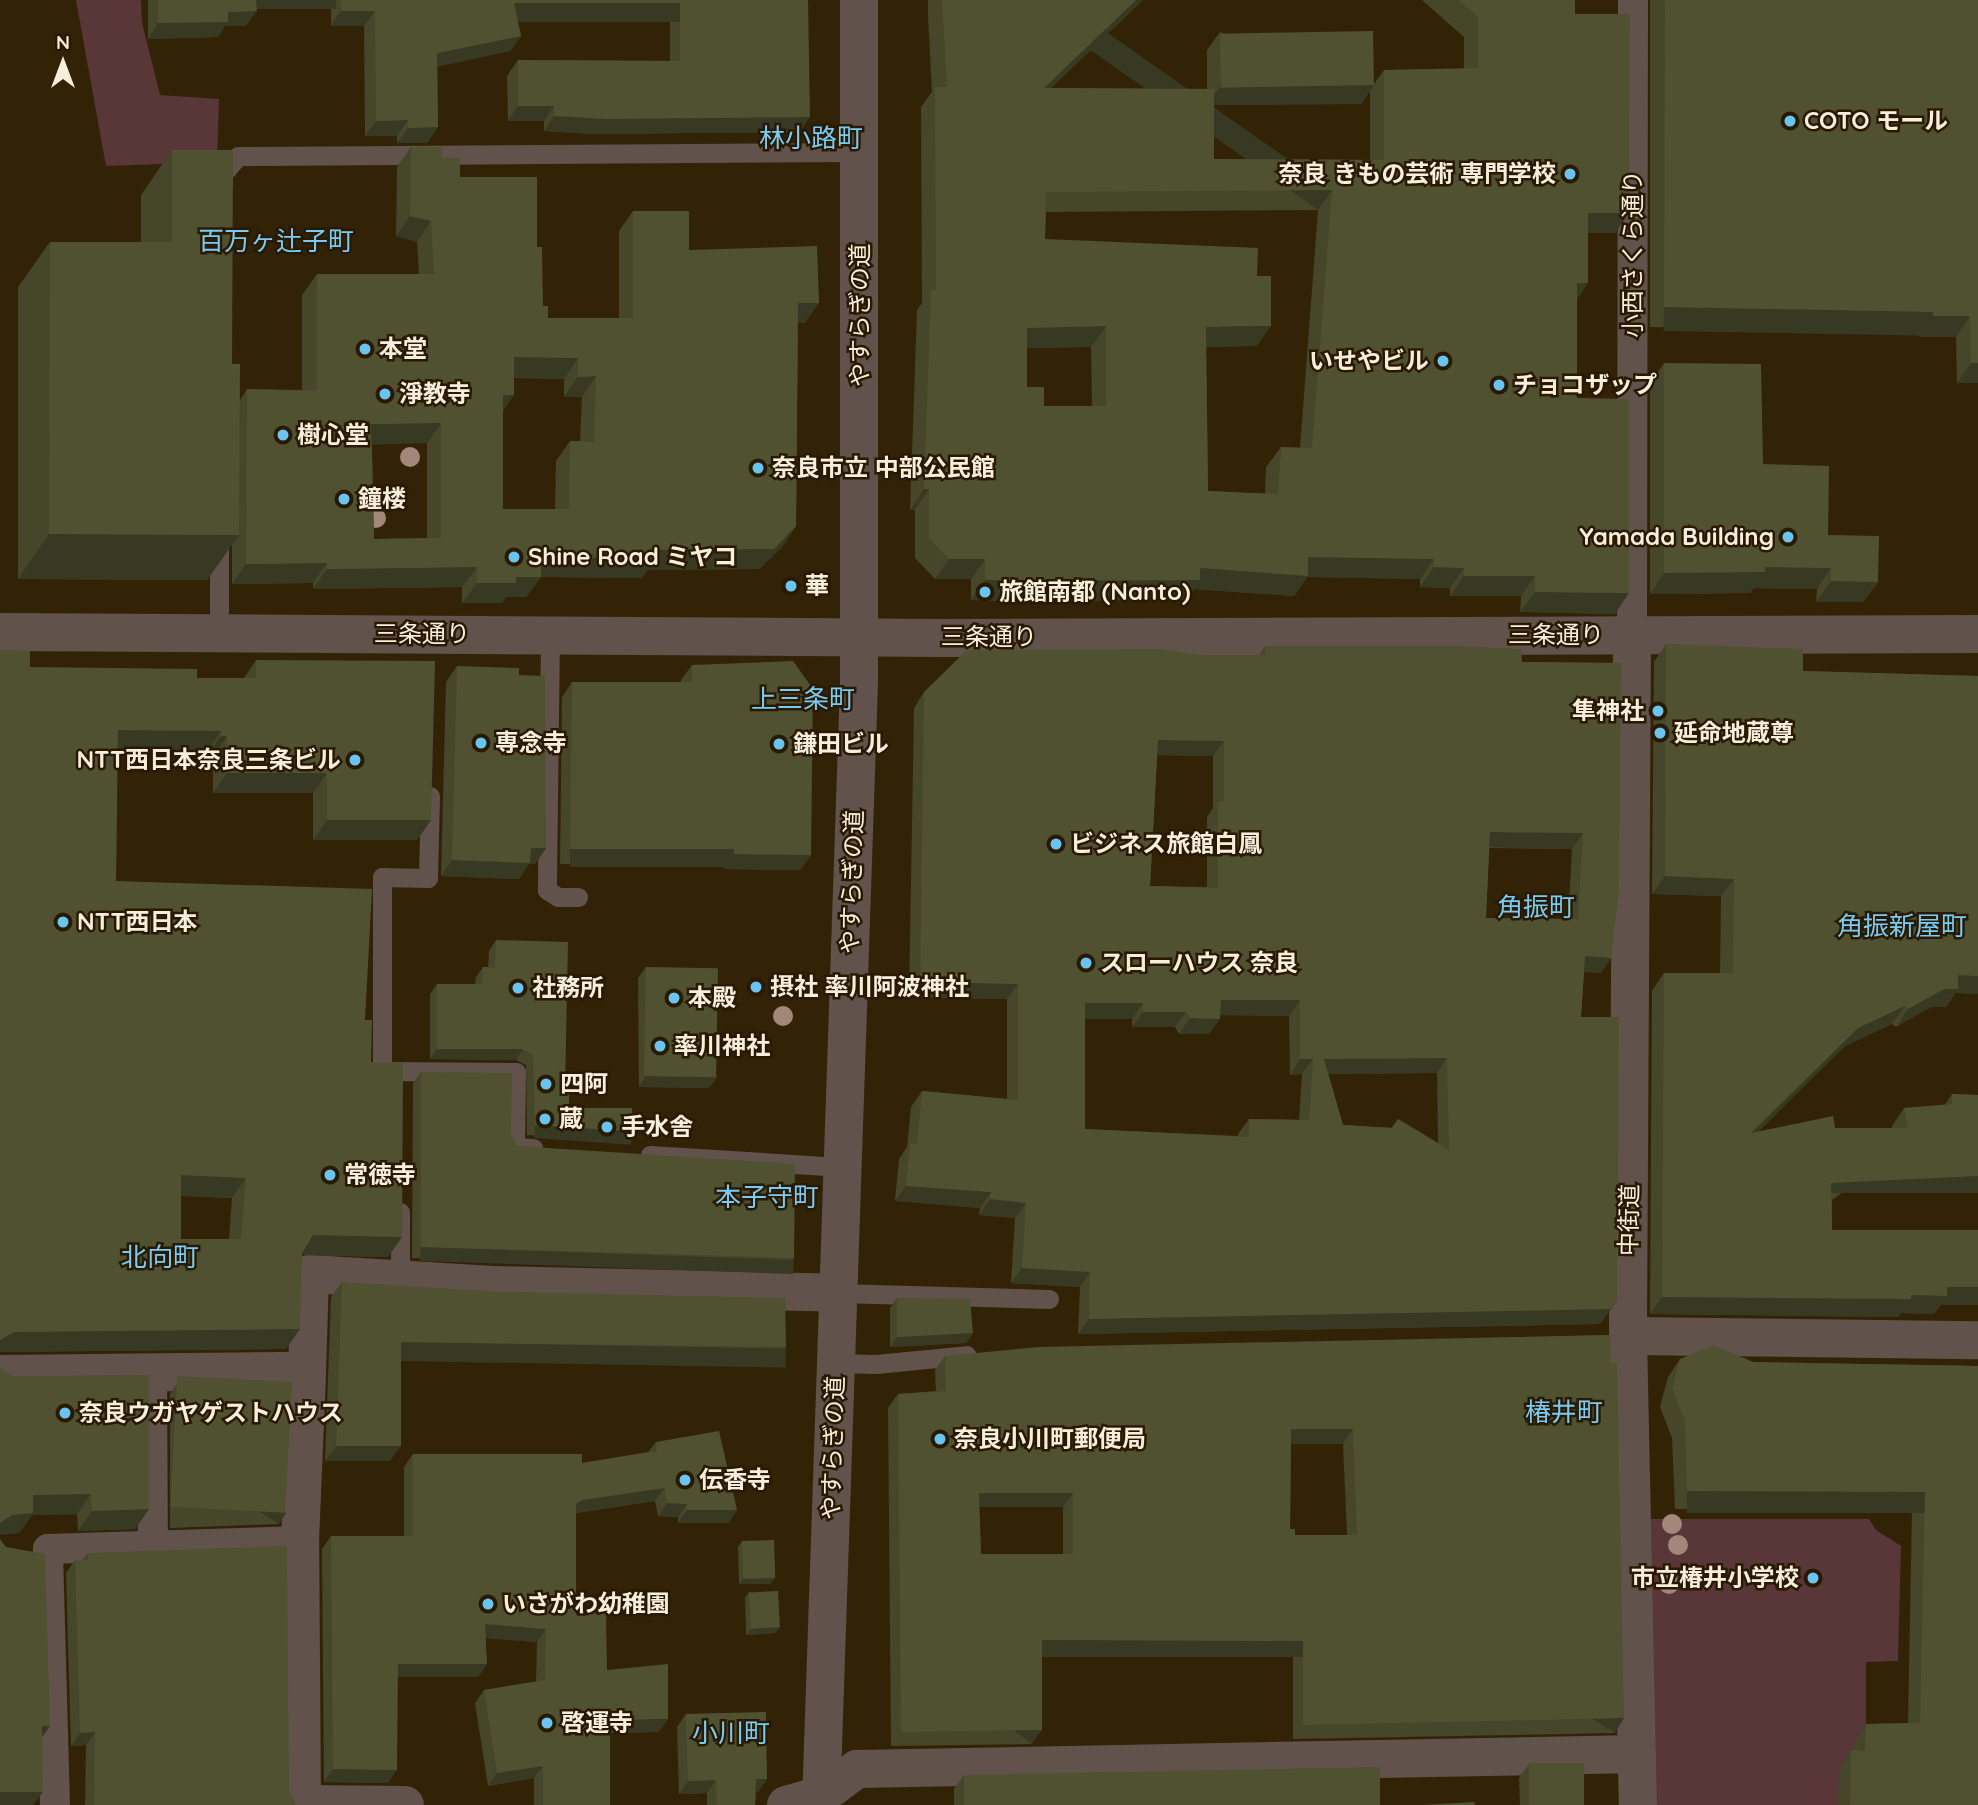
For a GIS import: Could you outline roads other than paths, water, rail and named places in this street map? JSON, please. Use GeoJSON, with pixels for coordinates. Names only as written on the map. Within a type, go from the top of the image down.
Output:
{"type":"FeatureCollection","features":[{"type":"Feature","properties":{"kind":"street","name":"やすらぎの道"},"geometry":{"type":"LineString","coordinates":[[822,1800],[860,637],[859,0]]}},
{"type":"Feature","properties":{"kind":"street","name":"小西さくら通り"},"geometry":{"type":"LineString","coordinates":[[1632,634],[1633,0]]}},
{"type":"Feature","properties":{"kind":"street","name":"三条通り"},"geometry":{"type":"LineString","coordinates":[[0,632],[219,633],[435,647],[550,634],[860,637],[1978,634]]}},
{"type":"Feature","properties":{"kind":"street","name":"中街道"},"geometry":{"type":"LineString","coordinates":[[1632,634],[1621,1337],[1638,1805]]}},
{"type":"Feature","properties":{"kind":"street"},"geometry":{"type":"LineString","coordinates":[[405,1805],[302,1805],[300,1541],[310,1274],[838,1293]]}},
{"type":"Feature","properties":{"kind":"street"},"geometry":{"type":"LineString","coordinates":[[1621,1337],[1978,1340]]}},
{"type":"Feature","properties":{"kind":"street"},"geometry":{"type":"LineString","coordinates":[[152,1371],[153,1544]]}},
{"type":"Feature","properties":{"kind":"street"},"geometry":{"type":"LineString","coordinates":[[0,1374],[307,1371]]}},
{"type":"Feature","properties":{"kind":"street"},"geometry":{"type":"LineString","coordinates":[[55,1805],[36,1550],[300,1541]]}},
{"type":"Feature","properties":{"kind":"street"},"geometry":{"type":"LineString","coordinates":[[786,1805],[822,1800],[857,1769],[901,1766],[1637,1754]]}},
{"type":"Feature","properties":{"kind":"lane"},"geometry":{"type":"LineString","coordinates":[[222,202],[223,174],[238,156],[859,152]]}},
{"type":"Feature","properties":{"kind":"lane"},"geometry":{"type":"LineString","coordinates":[[219,509],[219,633]]}},
{"type":"Feature","properties":{"kind":"lane"},"geometry":{"type":"LineString","coordinates":[[550,634],[547,890],[558,897],[578,897]]}},
{"type":"Feature","properties":{"kind":"lane"},"geometry":{"type":"LineString","coordinates":[[431,769],[428,878],[382,877],[382,1071],[401,1078],[516,1072],[514,1147],[556,1149]]}},
{"type":"Feature","properties":{"kind":"lane"},"geometry":{"type":"LineString","coordinates":[[625,1153],[843,1167]]}},
{"type":"Feature","properties":{"kind":"lane"},"geometry":{"type":"LineString","coordinates":[[400,1196],[400,1279]]}},
{"type":"Feature","properties":{"kind":"lane"},"geometry":{"type":"LineString","coordinates":[[838,1293],[1049,1299]]}},
{"type":"Feature","properties":{"kind":"lane"},"geometry":{"type":"LineString","coordinates":[[836,1363],[876,1364],[982,1354]]}},
{"type":"Feature","properties":{"kind":"place","name":"COTO モール"},"geometry":{"type":"Point","coordinates":[1790,121]}},
{"type":"Feature","properties":{"kind":"place","name":"奈良 きもの芸術 専門学校"},"geometry":{"type":"Point","coordinates":[1570,174]}},
{"type":"Feature","properties":{"kind":"place","name":"本堂"},"geometry":{"type":"Point","coordinates":[365,349]}},
{"type":"Feature","properties":{"kind":"place","name":"いせやビル"},"geometry":{"type":"Point","coordinates":[1443,361]}},
{"type":"Feature","properties":{"kind":"place","name":"チョコザップ"},"geometry":{"type":"Point","coordinates":[1499,385]}},
{"type":"Feature","properties":{"kind":"place","name":"淨教寺"},"geometry":{"type":"Point","coordinates":[385,394]}},
{"type":"Feature","properties":{"kind":"place","name":"樹心堂"},"geometry":{"type":"Point","coordinates":[283,435]}},
{"type":"Feature","properties":{"kind":"place","name":"奈良市立 中部公民館"},"geometry":{"type":"Point","coordinates":[758,468]}},
{"type":"Feature","properties":{"kind":"place","name":"鐘楼"},"geometry":{"type":"Point","coordinates":[344,499]}},
{"type":"Feature","properties":{"kind":"place","name":"Yamada Building"},"geometry":{"type":"Point","coordinates":[1788,537]}},
{"type":"Feature","properties":{"kind":"place","name":"Shine Road ミヤコ"},"geometry":{"type":"Point","coordinates":[514,557]}},
{"type":"Feature","properties":{"kind":"place","name":"華"},"geometry":{"type":"Point","coordinates":[791,586]}},
{"type":"Feature","properties":{"kind":"place","name":"旅館南都 (Nanto)"},"geometry":{"type":"Point","coordinates":[985,592]}},
{"type":"Feature","properties":{"kind":"place","name":"隼神社"},"geometry":{"type":"Point","coordinates":[1658,711]}},
{"type":"Feature","properties":{"kind":"place","name":"延命地蔵尊"},"geometry":{"type":"Point","coordinates":[1660,733]}},
{"type":"Feature","properties":{"kind":"place","name":"専念寺"},"geometry":{"type":"Point","coordinates":[481,743]}},
{"type":"Feature","properties":{"kind":"place","name":"鎌田ビル"},"geometry":{"type":"Point","coordinates":[779,744]}},
{"type":"Feature","properties":{"kind":"place","name":"NTT西日本奈良三条ビル"},"geometry":{"type":"Point","coordinates":[355,760]}},
{"type":"Feature","properties":{"kind":"place","name":"ビジネス旅館白鳳"},"geometry":{"type":"Point","coordinates":[1056,844]}},
{"type":"Feature","properties":{"kind":"place","name":"NTT西日本"},"geometry":{"type":"Point","coordinates":[63,922]}},
{"type":"Feature","properties":{"kind":"place","name":"スローハウス 奈良"},"geometry":{"type":"Point","coordinates":[1086,963]}},
{"type":"Feature","properties":{"kind":"place","name":"摂社 率川阿波神社"},"geometry":{"type":"Point","coordinates":[756,987]}},
{"type":"Feature","properties":{"kind":"place","name":"社務所"},"geometry":{"type":"Point","coordinates":[518,988]}},
{"type":"Feature","properties":{"kind":"place","name":"本殿"},"geometry":{"type":"Point","coordinates":[674,998]}},
{"type":"Feature","properties":{"kind":"place","name":"率川神社"},"geometry":{"type":"Point","coordinates":[660,1046]}},
{"type":"Feature","properties":{"kind":"place","name":"四阿"},"geometry":{"type":"Point","coordinates":[546,1084]}},
{"type":"Feature","properties":{"kind":"place","name":"蔵"},"geometry":{"type":"Point","coordinates":[545,1119]}},
{"type":"Feature","properties":{"kind":"place","name":"手水舎"},"geometry":{"type":"Point","coordinates":[607,1127]}},
{"type":"Feature","properties":{"kind":"place","name":"常徳寺"},"geometry":{"type":"Point","coordinates":[330,1175]}},
{"type":"Feature","properties":{"kind":"place","name":"奈良ウガヤゲストハウス"},"geometry":{"type":"Point","coordinates":[65,1413]}},
{"type":"Feature","properties":{"kind":"place","name":"奈良小川町郵便局"},"geometry":{"type":"Point","coordinates":[940,1439]}},
{"type":"Feature","properties":{"kind":"place","name":"伝香寺"},"geometry":{"type":"Point","coordinates":[685,1480]}},
{"type":"Feature","properties":{"kind":"place","name":"市立椿井小学校"},"geometry":{"type":"Point","coordinates":[1813,1578]}},
{"type":"Feature","properties":{"kind":"place","name":"いさがわ幼稚園"},"geometry":{"type":"Point","coordinates":[488,1604]}},
{"type":"Feature","properties":{"kind":"place","name":"啓運寺"},"geometry":{"type":"Point","coordinates":[547,1723]}},
{"type":"Feature","properties":{"kind":"district","name":"林小路町"},"geometry":{"type":"Point","coordinates":[811,138]}},
{"type":"Feature","properties":{"kind":"district","name":"百万ヶ辻子町"},"geometry":{"type":"Point","coordinates":[276,241]}},
{"type":"Feature","properties":{"kind":"district","name":"上三条町"},"geometry":{"type":"Point","coordinates":[803,699]}},
{"type":"Feature","properties":{"kind":"district","name":"角振町"},"geometry":{"type":"Point","coordinates":[1536,907]}},
{"type":"Feature","properties":{"kind":"district","name":"角振新屋町"},"geometry":{"type":"Point","coordinates":[1902,926]}},
{"type":"Feature","properties":{"kind":"district","name":"本子守町"},"geometry":{"type":"Point","coordinates":[767,1197]}},
{"type":"Feature","properties":{"kind":"district","name":"北向町"},"geometry":{"type":"Point","coordinates":[160,1257]}},
{"type":"Feature","properties":{"kind":"district","name":"椿井町"},"geometry":{"type":"Point","coordinates":[1564,1412]}},
{"type":"Feature","properties":{"kind":"district","name":"小川町"},"geometry":{"type":"Point","coordinates":[731,1733]}}]}
